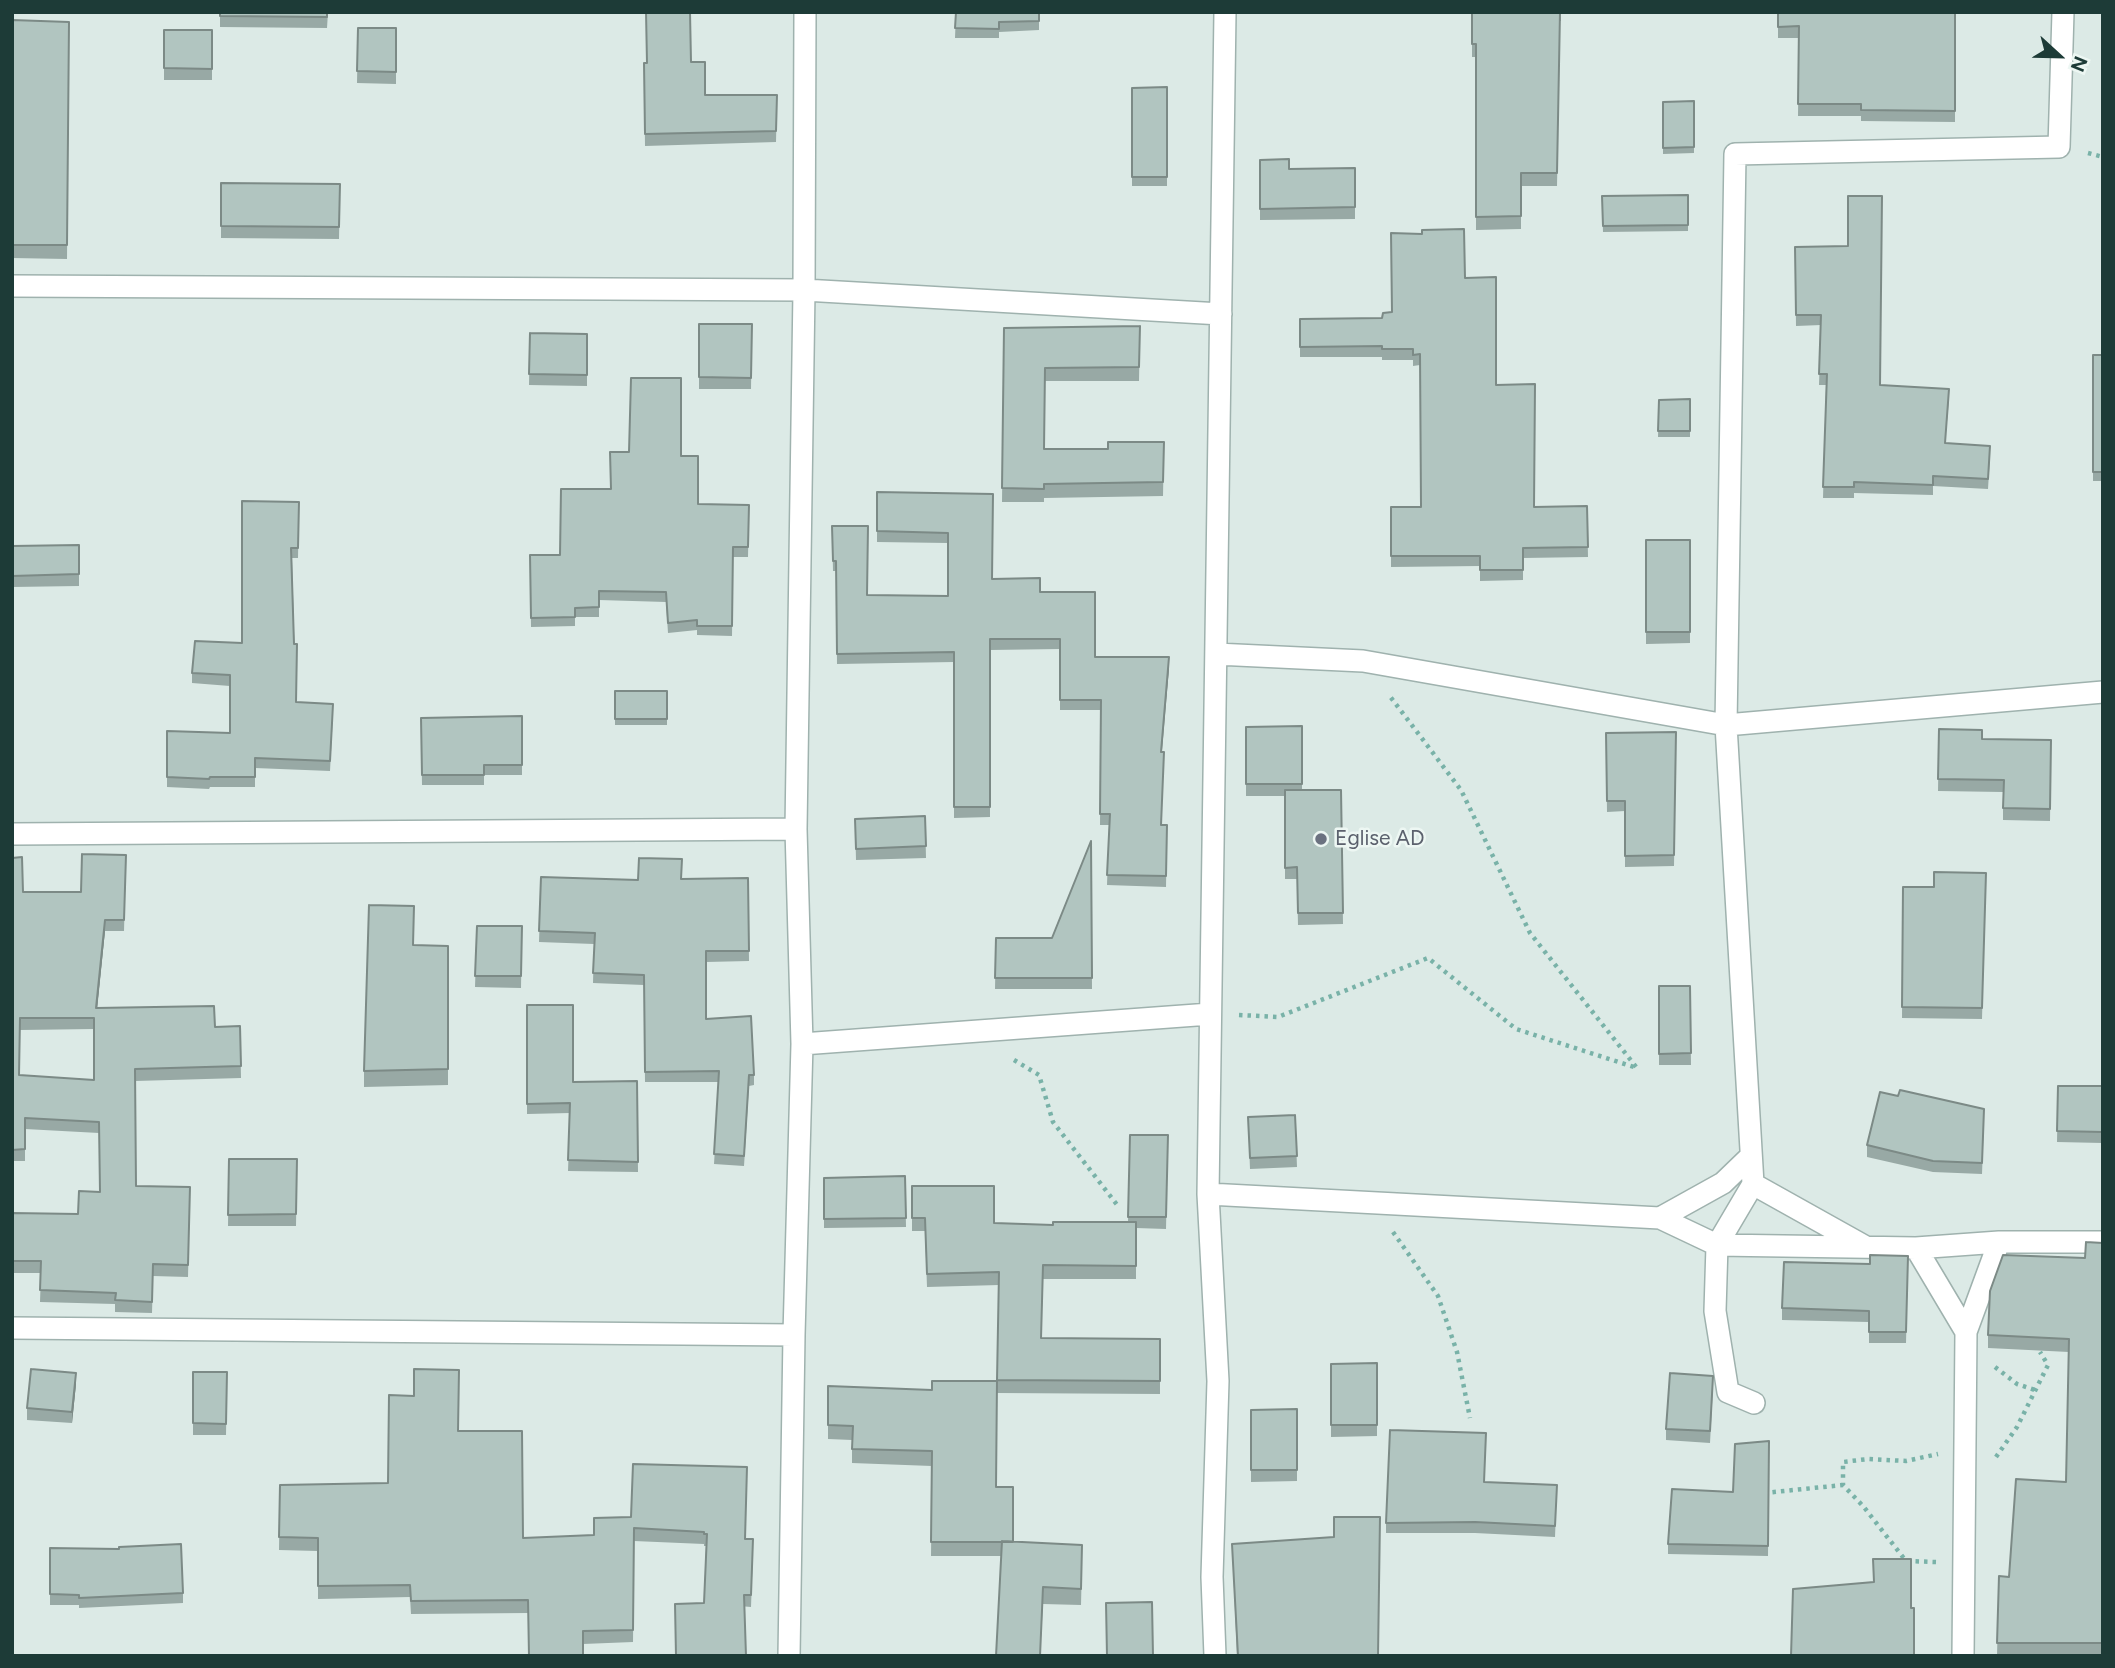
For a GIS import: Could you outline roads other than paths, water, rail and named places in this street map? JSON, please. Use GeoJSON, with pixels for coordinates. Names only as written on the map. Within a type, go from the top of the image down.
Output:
{"type":"FeatureCollection","features":[{"type":"Feature","properties":{"kind":"street"},"geometry":{"type":"LineString","coordinates":[[789,1656],[802,1044],[796,830],[805,12]]}},
{"type":"Feature","properties":{"kind":"street"},"geometry":{"type":"LineString","coordinates":[[1215,1656],[1212,1577],[1218,1381],[1208,1194],[1225,12]]}},
{"type":"Feature","properties":{"kind":"street"},"geometry":{"type":"LineString","coordinates":[[1754,1403],[1728,1392],[1715,1311],[1717,1245],[1753,1184],[1726,725],[1735,154],[2059,147],[2063,12]]}},
{"type":"Feature","properties":{"kind":"street"},"geometry":{"type":"LineString","coordinates":[[12,286],[804,290],[1221,314]]}},
{"type":"Feature","properties":{"kind":"street"},"geometry":{"type":"LineString","coordinates":[[1216,653],[1363,662],[1726,725],[2103,692]]}},
{"type":"Feature","properties":{"kind":"street"},"geometry":{"type":"LineString","coordinates":[[12,834],[796,830]]}},
{"type":"Feature","properties":{"kind":"street"},"geometry":{"type":"LineString","coordinates":[[802,1044],[1210,1014]]}},
{"type":"Feature","properties":{"kind":"street"},"geometry":{"type":"LineString","coordinates":[[1660,1218],[1723,1183],[1751,1156]]}},
{"type":"Feature","properties":{"kind":"street"},"geometry":{"type":"LineString","coordinates":[[1753,1184],[1866,1247]]}},
{"type":"Feature","properties":{"kind":"street"},"geometry":{"type":"LineString","coordinates":[[1208,1194],[1660,1218],[1717,1245],[1916,1248],[1998,1242],[2103,1242]]}},
{"type":"Feature","properties":{"kind":"street"},"geometry":{"type":"LineString","coordinates":[[1963,1656],[1966,1332],[1998,1242]]}},
{"type":"Feature","properties":{"kind":"street"},"geometry":{"type":"LineString","coordinates":[[1916,1248],[1966,1332]]}},
{"type":"Feature","properties":{"kind":"street"},"geometry":{"type":"LineString","coordinates":[[12,1328],[794,1335]]}},
{"type":"Feature","properties":{"kind":"place","name":"Eglise AD"},"geometry":{"type":"Point","coordinates":[1321,839]}}]}
